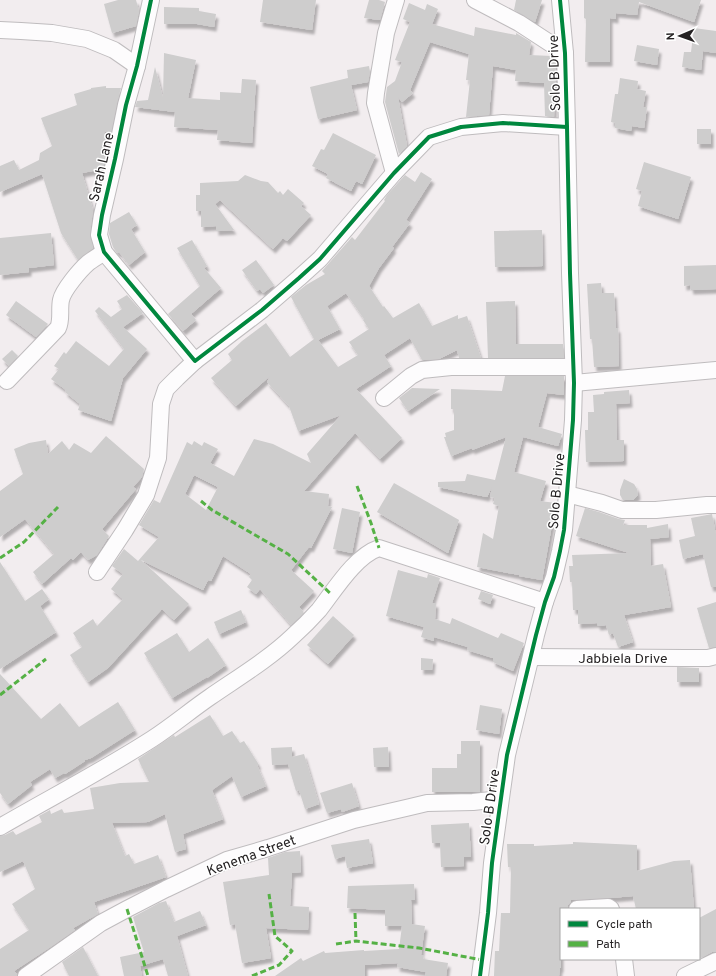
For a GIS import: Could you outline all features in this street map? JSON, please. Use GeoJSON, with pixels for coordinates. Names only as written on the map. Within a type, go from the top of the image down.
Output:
{"type":"FeatureCollection","features":[{"type":"Feature","properties":{"kind":"street","name":"Sarah Lane"},"geometry":{"type":"LineString","coordinates":[[151,0],[137,66],[126,105],[98,235],[104,252],[195,361]]}},
{"type":"Feature","properties":{"kind":"street"},"geometry":{"type":"LineString","coordinates":[[394,173],[375,103],[386,33],[396,0]]}},
{"type":"Feature","properties":{"kind":"street"},"geometry":{"type":"LineString","coordinates":[[475,0],[519,23],[565,53]]}},
{"type":"Feature","properties":{"kind":"street","name":"Solo B Drive"},"geometry":{"type":"LineString","coordinates":[[480,976],[488,913],[492,863],[507,754],[545,602],[554,577],[560,551],[564,530],[567,494],[573,420],[573,375],[565,53],[560,0]]}},
{"type":"Feature","properties":{"kind":"street"},"geometry":{"type":"LineString","coordinates":[[0,30],[21,30],[52,33],[87,39],[114,50],[137,66]]}},
{"type":"Feature","properties":{"kind":"street"},"geometry":{"type":"LineString","coordinates":[[97,572],[146,495],[158,458],[161,404],[166,389],[195,361],[262,310],[320,259],[394,173],[429,137],[461,127],[503,123],[567,126]]}},
{"type":"Feature","properties":{"kind":"street"},"geometry":{"type":"LineString","coordinates":[[8,381],[58,328],[60,325],[60,306],[66,289],[89,262],[104,252]]}},
{"type":"Feature","properties":{"kind":"street"},"geometry":{"type":"LineString","coordinates":[[384,398],[411,376],[422,370],[451,367],[573,375],[716,370]]}},
{"type":"Feature","properties":{"kind":"street"},"geometry":{"type":"LineString","coordinates":[[567,494],[622,510],[656,510],[716,505]]}},
{"type":"Feature","properties":{"kind":"street"},"geometry":{"type":"LineString","coordinates":[[0,827],[153,738],[275,652],[318,612],[357,562],[372,550],[379,548],[545,602]]}},
{"type":"Feature","properties":{"kind":"street","name":"Jabbiela Drive"},"geometry":{"type":"LineString","coordinates":[[531,657],[708,658],[716,656]]}},
{"type":"Feature","properties":{"kind":"street","name":"Kenema Street"},"geometry":{"type":"LineString","coordinates":[[26,976],[101,923],[166,889],[227,860],[354,820],[427,803],[473,802],[500,799]]}},
{"type":"Feature","properties":{"kind":"street"},"geometry":{"type":"LineString","coordinates":[[593,908],[610,908]]}},
{"type":"Feature","properties":{"kind":"street"},"geometry":{"type":"LineString","coordinates":[[624,960],[626,976]]}},
{"type":"Feature","properties":{"kind":"street"},"geometry":{"type":"LineString","coordinates":[[685,976],[716,961]]}},
{"type":"Feature","properties":{"kind":"building"},"geometry":{"type":"Polygon","coordinates":[[[118,0],[136,0],[139,11],[136,26],[112,33],[104,4],[118,0]]]}},
{"type":"Feature","properties":{"kind":"building"},"geometry":{"type":"Polygon","coordinates":[[[263,0],[316,0],[312,30],[260,22],[263,0]]]}},
{"type":"Feature","properties":{"kind":"building"},"geometry":{"type":"Polygon","coordinates":[[[369,0],[379,0],[385,2],[380,20],[364,18],[369,0]]]}},
{"type":"Feature","properties":{"kind":"building"},"geometry":{"type":"Polygon","coordinates":[[[516,0],[542,0],[535,22],[514,10],[516,0]]]}},
{"type":"Feature","properties":{"kind":"building"},"geometry":{"type":"Polygon","coordinates":[[[584,0],[701,0],[694,22],[639,2],[637,15],[616,13],[616,19],[610,18],[610,62],[585,62],[586,19],[584,18],[584,0]]]}},
{"type":"Feature","properties":{"kind":"building"},"geometry":{"type":"Polygon","coordinates":[[[409,3],[425,10],[427,4],[438,9],[432,24],[474,36],[475,27],[516,35],[516,33],[531,42],[529,55],[552,56],[556,58],[554,117],[545,116],[544,83],[515,81],[516,70],[493,66],[489,115],[466,117],[470,80],[466,80],[469,54],[430,42],[410,90],[413,93],[402,102],[398,97],[407,146],[399,154],[385,102],[387,87],[395,81],[402,62],[395,60],[410,22],[403,19],[409,3]]]}},
{"type":"Feature","properties":{"kind":"building"},"geometry":{"type":"Polygon","coordinates":[[[164,7],[199,8],[199,11],[216,14],[214,27],[197,24],[164,24],[164,7]]]}},
{"type":"Feature","properties":{"kind":"building"},"geometry":{"type":"Polygon","coordinates":[[[694,28],[716,31],[716,53],[703,51],[701,70],[682,67],[684,52],[691,52],[694,28]]]}},
{"type":"Feature","properties":{"kind":"building"},"geometry":{"type":"Polygon","coordinates":[[[637,45],[659,49],[657,65],[634,61],[637,45]]]}},
{"type":"Feature","properties":{"kind":"building"},"geometry":{"type":"Polygon","coordinates":[[[164,53],[196,60],[188,98],[220,100],[220,92],[241,93],[242,79],[256,80],[252,143],[217,140],[218,130],[174,127],[175,112],[135,107],[137,101],[148,100],[155,67],[163,98],[164,53]]]}},
{"type":"Feature","properties":{"kind":"building"},"geometry":{"type":"Polygon","coordinates":[[[369,66],[370,72],[368,82],[351,85],[357,110],[318,119],[310,87],[348,78],[347,70],[369,66]]]}},
{"type":"Feature","properties":{"kind":"building"},"geometry":{"type":"Polygon","coordinates":[[[620,78],[638,81],[637,89],[646,91],[643,107],[647,107],[644,128],[632,126],[631,131],[615,128],[615,123],[611,122],[615,94],[618,94],[620,78]]]}},
{"type":"Feature","properties":{"kind":"building"},"geometry":{"type":"Polygon","coordinates":[[[106,86],[106,88],[121,88],[111,133],[104,131],[108,146],[104,146],[106,156],[103,169],[82,173],[93,210],[90,234],[93,248],[78,260],[61,233],[42,174],[0,192],[0,166],[14,160],[19,170],[39,160],[40,153],[52,146],[41,118],[77,105],[74,94],[91,88],[106,86]]]}},
{"type":"Feature","properties":{"kind":"building"},"geometry":{"type":"Polygon","coordinates":[[[697,129],[711,129],[711,144],[697,144],[697,129]]]}},
{"type":"Feature","properties":{"kind":"building"},"geometry":{"type":"Polygon","coordinates":[[[333,133],[376,155],[362,184],[356,181],[351,191],[326,178],[328,174],[312,166],[321,149],[324,150],[333,133]]]}},
{"type":"Feature","properties":{"kind":"building"},"geometry":{"type":"Polygon","coordinates":[[[644,162],[691,177],[678,219],[638,206],[642,191],[636,189],[644,162]]]}},
{"type":"Feature","properties":{"kind":"building"},"geometry":{"type":"Polygon","coordinates":[[[421,172],[432,179],[406,220],[410,223],[392,247],[394,248],[379,268],[369,286],[383,307],[384,306],[393,318],[419,303],[432,326],[458,315],[458,319],[467,316],[481,358],[459,358],[457,350],[439,359],[422,360],[410,338],[384,355],[391,366],[356,389],[402,438],[380,459],[355,433],[304,491],[329,494],[328,506],[332,507],[311,548],[309,547],[291,570],[314,591],[299,607],[303,611],[303,614],[291,625],[260,589],[256,594],[247,587],[252,580],[249,577],[251,574],[223,556],[211,581],[208,580],[203,590],[141,560],[189,604],[174,620],[162,609],[108,668],[88,682],[70,655],[82,647],[73,633],[93,619],[97,626],[123,599],[111,589],[123,574],[112,566],[124,549],[138,561],[159,537],[139,525],[154,500],[160,503],[187,442],[192,445],[194,441],[202,446],[204,442],[218,449],[210,463],[234,476],[254,439],[273,444],[311,463],[307,454],[341,415],[298,431],[289,406],[267,382],[270,376],[236,406],[211,378],[232,360],[228,354],[242,341],[266,323],[290,357],[314,339],[291,297],[306,285],[325,274],[322,271],[352,237],[355,240],[385,201],[384,200],[387,195],[405,175],[415,182],[421,172]],[[346,293],[327,306],[340,329],[318,340],[338,367],[358,355],[349,342],[369,329],[346,293]],[[194,475],[185,494],[206,510],[218,487],[194,475]]]}},
{"type":"Feature","properties":{"kind":"building"},"geometry":{"type":"Polygon","coordinates":[[[245,175],[268,182],[278,193],[280,191],[283,195],[288,189],[304,203],[301,206],[311,215],[287,241],[283,238],[273,249],[220,200],[215,204],[234,230],[216,231],[216,226],[201,227],[201,211],[196,211],[196,195],[200,195],[200,183],[238,181],[245,175]]]}},
{"type":"Feature","properties":{"kind":"building"},"geometry":{"type":"Polygon","coordinates":[[[129,212],[137,225],[131,229],[145,252],[129,265],[113,247],[109,234],[110,223],[129,212]]]}},
{"type":"Feature","properties":{"kind":"building"},"geometry":{"type":"Polygon","coordinates":[[[542,230],[543,266],[495,267],[494,231],[542,230]]]}},
{"type":"Feature","properties":{"kind":"building"},"geometry":{"type":"Polygon","coordinates":[[[51,233],[54,265],[29,268],[29,272],[0,275],[0,238],[51,233]]]}},
{"type":"Feature","properties":{"kind":"building"},"geometry":{"type":"Polygon","coordinates":[[[192,240],[207,266],[204,268],[221,288],[191,314],[196,320],[183,331],[168,314],[200,286],[177,248],[192,240]]]}},
{"type":"Feature","properties":{"kind":"building"},"geometry":{"type":"Polygon","coordinates":[[[256,260],[274,285],[263,293],[260,289],[257,291],[242,270],[256,260]]]}},
{"type":"Feature","properties":{"kind":"building"},"geometry":{"type":"Polygon","coordinates":[[[716,265],[716,289],[691,290],[690,285],[684,286],[684,266],[716,265]]]}},
{"type":"Feature","properties":{"kind":"building"},"geometry":{"type":"Polygon","coordinates":[[[601,283],[602,293],[614,293],[616,328],[618,328],[619,366],[594,367],[592,339],[590,339],[587,284],[601,283]]]}},
{"type":"Feature","properties":{"kind":"building"},"geometry":{"type":"Polygon","coordinates":[[[127,295],[143,313],[123,327],[147,349],[123,378],[111,421],[78,410],[80,404],[65,392],[66,390],[51,379],[59,369],[54,366],[64,352],[66,354],[76,341],[109,366],[124,349],[95,311],[99,307],[111,317],[122,309],[117,301],[127,295]]]}},
{"type":"Feature","properties":{"kind":"building"},"geometry":{"type":"Polygon","coordinates":[[[16,301],[48,324],[36,337],[6,315],[16,301]]]}},
{"type":"Feature","properties":{"kind":"building"},"geometry":{"type":"Polygon","coordinates":[[[515,301],[516,344],[563,344],[564,358],[488,358],[486,302],[515,301]]]}},
{"type":"Feature","properties":{"kind":"building"},"geometry":{"type":"Polygon","coordinates":[[[12,350],[18,356],[9,366],[2,359],[12,350]]]}},
{"type":"Feature","properties":{"kind":"building"},"geometry":{"type":"Polygon","coordinates":[[[505,376],[564,376],[564,395],[547,393],[538,427],[562,434],[558,446],[523,437],[514,472],[546,481],[540,501],[556,503],[542,580],[477,567],[483,533],[493,539],[499,506],[493,504],[495,498],[490,497],[492,487],[487,497],[438,487],[438,482],[465,481],[467,474],[495,480],[506,437],[451,456],[444,437],[446,437],[445,433],[454,430],[454,409],[451,409],[451,389],[502,391],[505,376]]]}},
{"type":"Feature","properties":{"kind":"building"},"geometry":{"type":"Polygon","coordinates":[[[412,388],[440,389],[408,411],[399,398],[412,388]]]}},
{"type":"Feature","properties":{"kind":"building"},"geometry":{"type":"Polygon","coordinates":[[[629,390],[630,403],[616,404],[617,440],[624,440],[624,461],[586,462],[585,430],[588,430],[588,412],[594,412],[593,395],[604,394],[604,392],[629,390]]]}},
{"type":"Feature","properties":{"kind":"building"},"geometry":{"type":"Polygon","coordinates":[[[106,436],[144,469],[142,477],[133,487],[136,489],[102,529],[109,536],[97,555],[88,560],[81,552],[73,560],[71,558],[42,584],[33,572],[54,554],[25,519],[0,537],[0,491],[23,474],[14,449],[29,443],[46,440],[48,454],[62,441],[69,450],[74,443],[91,453],[106,436]]]}},
{"type":"Feature","properties":{"kind":"building"},"geometry":{"type":"Polygon","coordinates":[[[624,479],[634,484],[637,489],[638,495],[633,500],[623,500],[620,495],[620,490],[624,479]]]}},
{"type":"Feature","properties":{"kind":"building"},"geometry":{"type":"Polygon","coordinates":[[[394,483],[459,520],[448,553],[377,512],[394,483]]]}},
{"type":"Feature","properties":{"kind":"building"},"geometry":{"type":"Polygon","coordinates":[[[342,508],[360,512],[352,553],[333,549],[342,508]]]}},
{"type":"Feature","properties":{"kind":"building"},"geometry":{"type":"Polygon","coordinates":[[[585,508],[625,520],[623,525],[647,525],[647,528],[668,524],[669,537],[650,539],[651,566],[663,564],[671,607],[624,615],[633,642],[618,647],[613,633],[609,635],[606,625],[598,626],[597,623],[578,624],[578,610],[573,610],[572,582],[570,582],[569,566],[573,566],[572,555],[629,553],[576,536],[585,508]]]}},
{"type":"Feature","properties":{"kind":"building"},"geometry":{"type":"Polygon","coordinates":[[[712,514],[716,535],[716,587],[711,587],[703,554],[683,559],[679,540],[695,536],[691,518],[712,514]]]}},
{"type":"Feature","properties":{"kind":"building"},"geometry":{"type":"Polygon","coordinates":[[[0,562],[25,601],[42,589],[49,599],[40,606],[56,632],[0,669],[0,562]]]}},
{"type":"Feature","properties":{"kind":"building"},"geometry":{"type":"Polygon","coordinates":[[[398,570],[427,578],[428,574],[440,578],[432,603],[436,603],[435,619],[450,624],[452,618],[498,638],[501,633],[524,643],[513,671],[493,662],[493,658],[467,650],[468,647],[434,637],[434,641],[421,637],[424,627],[386,616],[398,570]]]}},
{"type":"Feature","properties":{"kind":"building"},"geometry":{"type":"Polygon","coordinates":[[[481,591],[493,595],[490,604],[478,599],[481,591]]]}},
{"type":"Feature","properties":{"kind":"building"},"geometry":{"type":"Polygon","coordinates":[[[716,602],[716,647],[709,648],[697,608],[716,602]]]}},
{"type":"Feature","properties":{"kind":"building"},"geometry":{"type":"Polygon","coordinates":[[[241,610],[246,622],[219,634],[214,622],[241,610]]]}},
{"type":"Feature","properties":{"kind":"building"},"geometry":{"type":"Polygon","coordinates":[[[333,616],[354,635],[328,664],[307,645],[333,616]]]}},
{"type":"Feature","properties":{"kind":"building"},"geometry":{"type":"Polygon","coordinates":[[[177,633],[189,652],[208,638],[226,665],[172,698],[144,653],[177,633]]]}},
{"type":"Feature","properties":{"kind":"building"},"geometry":{"type":"Polygon","coordinates":[[[421,658],[433,659],[432,670],[421,670],[421,658]]]}},
{"type":"Feature","properties":{"kind":"building"},"geometry":{"type":"Polygon","coordinates":[[[677,667],[699,668],[699,682],[677,682],[677,667]]]}},
{"type":"Feature","properties":{"kind":"building"},"geometry":{"type":"Polygon","coordinates":[[[0,674],[41,719],[60,703],[79,727],[118,702],[135,730],[91,758],[85,760],[65,774],[64,773],[55,778],[50,769],[30,782],[32,785],[8,804],[0,793],[0,674]]]}},
{"type":"Feature","properties":{"kind":"building"},"geometry":{"type":"Polygon","coordinates":[[[480,705],[502,709],[499,734],[476,730],[480,705]]]}},
{"type":"Feature","properties":{"kind":"building"},"geometry":{"type":"Polygon","coordinates":[[[210,715],[223,736],[232,731],[240,743],[244,741],[259,765],[257,765],[266,786],[241,797],[232,776],[212,790],[223,819],[183,834],[186,849],[175,852],[165,814],[148,822],[112,823],[125,856],[129,854],[134,864],[158,855],[166,877],[94,902],[98,914],[73,928],[75,930],[14,971],[17,976],[0,976],[0,949],[29,930],[12,904],[35,889],[23,861],[0,872],[0,836],[13,831],[16,835],[42,822],[39,816],[50,810],[51,814],[62,809],[64,813],[94,809],[90,788],[120,783],[149,782],[138,759],[174,735],[175,737],[210,715]]]}},
{"type":"Feature","properties":{"kind":"building"},"geometry":{"type":"Polygon","coordinates":[[[461,741],[480,741],[480,792],[432,792],[432,768],[457,768],[457,754],[461,754],[461,741]]]}},
{"type":"Feature","properties":{"kind":"building"},"geometry":{"type":"Polygon","coordinates":[[[292,747],[292,757],[304,754],[319,804],[305,809],[299,790],[296,791],[288,764],[272,765],[271,748],[292,747]]]}},
{"type":"Feature","properties":{"kind":"building"},"geometry":{"type":"Polygon","coordinates":[[[388,747],[389,767],[374,767],[373,748],[388,747]]]}},
{"type":"Feature","properties":{"kind":"building"},"geometry":{"type":"Polygon","coordinates":[[[352,783],[359,806],[342,812],[341,809],[327,813],[320,793],[352,783]]]}},
{"type":"Feature","properties":{"kind":"building"},"geometry":{"type":"Polygon","coordinates":[[[469,823],[471,857],[464,857],[464,866],[441,867],[440,843],[432,843],[431,825],[469,823]]]}},
{"type":"Feature","properties":{"kind":"building"},"geometry":{"type":"Polygon","coordinates":[[[369,839],[373,863],[347,868],[345,856],[335,859],[331,845],[369,839]]]}},
{"type":"Feature","properties":{"kind":"building"},"geometry":{"type":"Polygon","coordinates":[[[573,842],[637,845],[637,871],[674,861],[690,860],[694,908],[636,908],[633,896],[571,900],[568,908],[560,908],[561,968],[559,976],[494,976],[495,951],[499,951],[501,913],[510,913],[511,867],[508,867],[507,844],[534,844],[534,846],[573,844],[573,842]]]}},
{"type":"Feature","properties":{"kind":"building"},"geometry":{"type":"Polygon","coordinates":[[[300,851],[301,872],[292,873],[290,906],[309,907],[308,930],[266,928],[271,958],[242,963],[235,924],[230,925],[223,882],[269,875],[268,858],[285,852],[300,851]]]}},
{"type":"Feature","properties":{"kind":"building"},"geometry":{"type":"Polygon","coordinates":[[[414,884],[415,900],[411,900],[412,924],[425,926],[421,955],[424,955],[423,959],[448,963],[446,976],[425,976],[426,972],[397,967],[398,963],[365,965],[365,976],[275,976],[301,958],[303,961],[324,951],[325,953],[399,949],[402,926],[385,926],[385,910],[347,908],[348,886],[414,884]]]}},
{"type":"Feature","properties":{"kind":"building"},"geometry":{"type":"Polygon","coordinates":[[[166,901],[174,922],[200,911],[206,925],[177,936],[188,976],[168,976],[163,959],[140,966],[142,976],[124,976],[120,957],[144,952],[133,917],[159,903],[166,901]]]}},
{"type":"Feature","properties":{"kind":"building"},"geometry":{"type":"Polygon","coordinates":[[[716,909],[716,952],[712,952],[700,958],[700,917],[716,909]]]}},
{"type":"Feature","properties":{"kind":"building"},"geometry":{"type":"Polygon","coordinates":[[[83,947],[98,976],[69,976],[62,962],[83,947]]]}},
{"type":"Feature","properties":{"kind":"marked path"},"geometry":{"type":"LineString","coordinates":[[357,486],[379,548]]}},
{"type":"Feature","properties":{"kind":"marked path"},"geometry":{"type":"LineString","coordinates":[[201,501],[212,510],[288,554],[331,594]]}},
{"type":"Feature","properties":{"kind":"marked path"},"geometry":{"type":"LineString","coordinates":[[0,558],[24,542],[58,507]]}},
{"type":"Feature","properties":{"kind":"marked path"},"geometry":{"type":"LineString","coordinates":[[0,695],[46,659]]}},
{"type":"Feature","properties":{"kind":"marked path"},"geometry":{"type":"LineString","coordinates":[[252,976],[279,965],[292,951],[275,936],[269,894]]}},
{"type":"Feature","properties":{"kind":"marked path"},"geometry":{"type":"LineString","coordinates":[[127,909],[148,976]]}},
{"type":"Feature","properties":{"kind":"marked path"},"geometry":{"type":"LineString","coordinates":[[355,913],[356,941]]}},
{"type":"Feature","properties":{"kind":"marked path"},"geometry":{"type":"LineString","coordinates":[[336,944],[356,941],[419,948],[482,960]]}},
{"type":"Feature","properties":{"kind":"cycle path"},"geometry":{"type":"LineString","coordinates":[[151,0],[137,66],[126,105],[99,235],[104,252],[195,361],[262,310],[320,259],[394,173],[429,137],[461,127],[503,123],[567,127]]}},
{"type":"Feature","properties":{"kind":"cycle path"},"geometry":{"type":"LineString","coordinates":[[480,976],[488,913],[492,863],[507,755],[536,635],[554,577],[564,530],[573,420],[574,383],[565,53],[560,0]]}}]}
